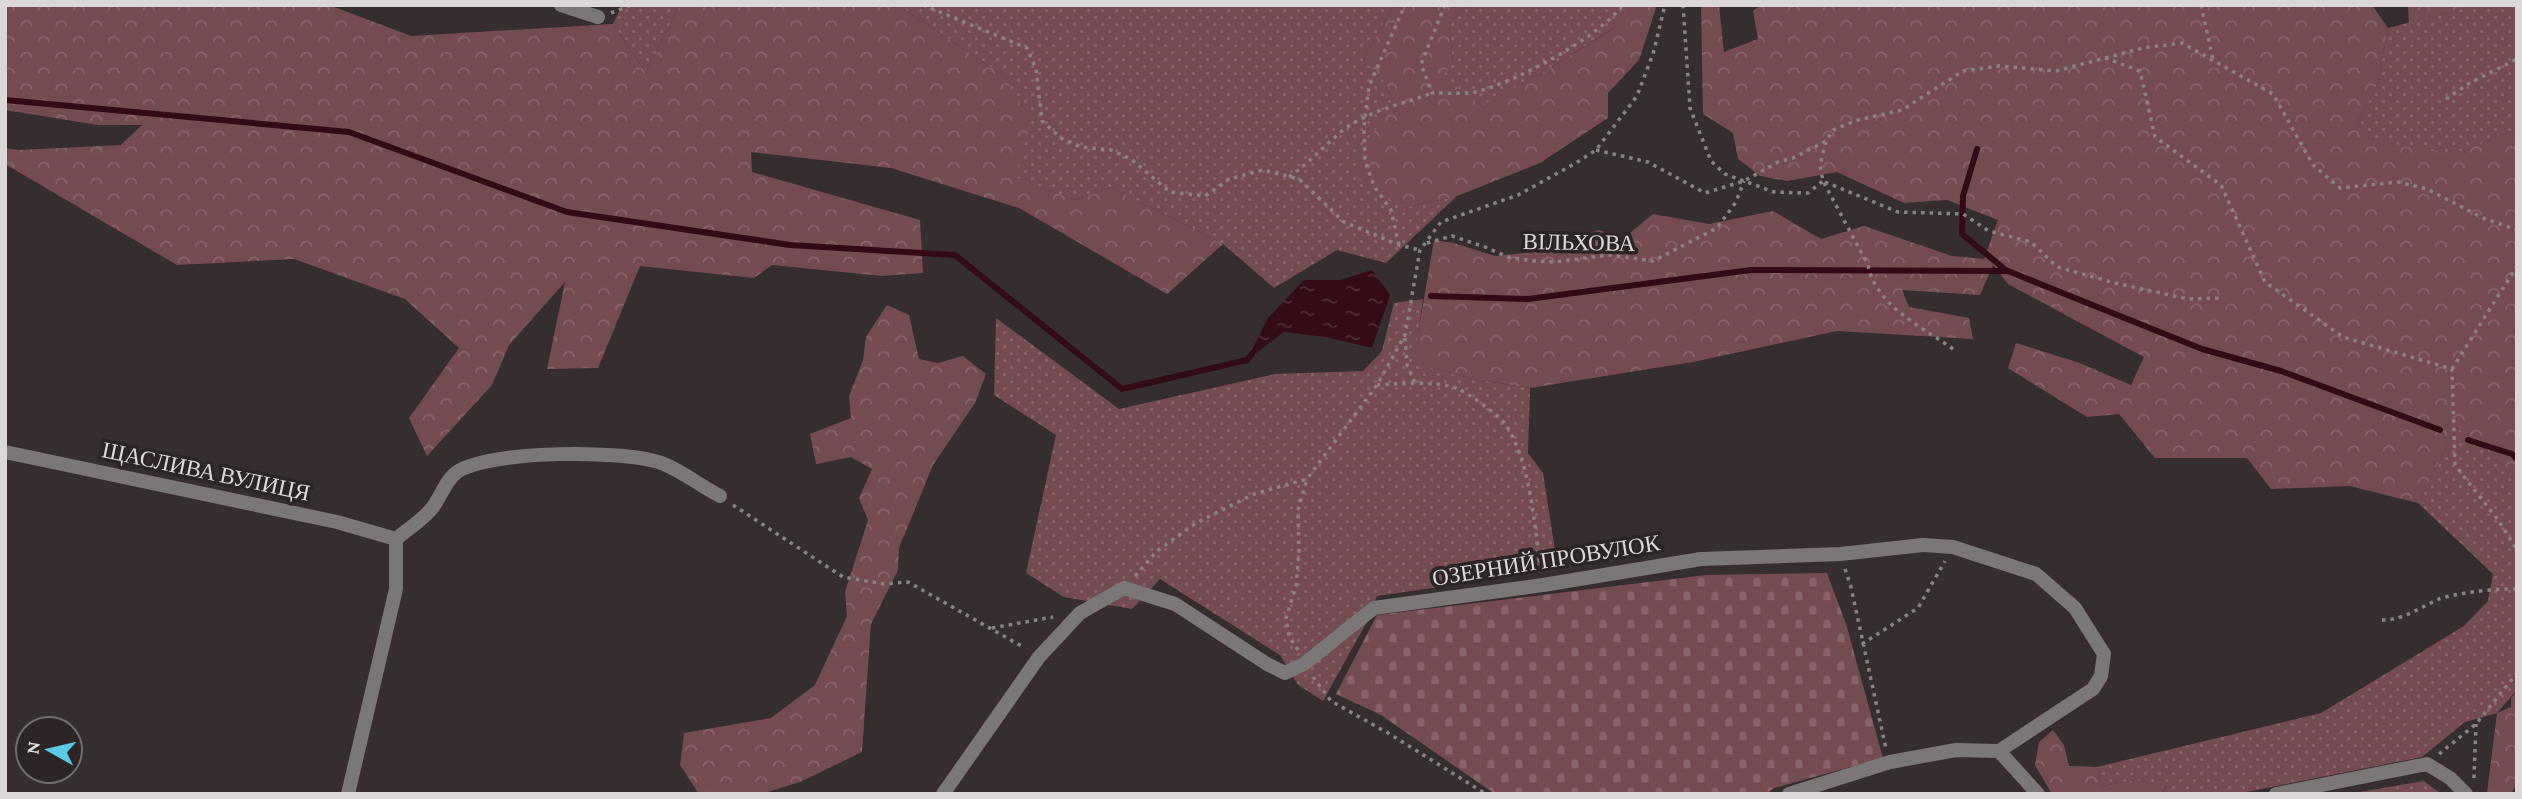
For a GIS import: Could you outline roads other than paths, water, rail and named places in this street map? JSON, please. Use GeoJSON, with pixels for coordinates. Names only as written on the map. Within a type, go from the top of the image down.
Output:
{"type":"FeatureCollection","features":[{"type":"Feature","properties":{"kind":"street"},"geometry":{"type":"LineString","coordinates":[[561,5],[598,17]]}},
{"type":"Feature","properties":{"kind":"street","name":"ЩАСЛИВА ВУЛИЦЯ"},"geometry":{"type":"LineString","coordinates":[[5,452],[337,522],[396,539]]}},
{"type":"Feature","properties":{"kind":"street"},"geometry":{"type":"LineString","coordinates":[[348,794],[396,589],[396,539],[432,510],[456,473],[477,464],[519,457],[620,454],[663,464],[720,496]]}},
{"type":"Feature","properties":{"kind":"street","name":"ОЗЕРНИЙ ПРОВУЛОК"},"geometry":{"type":"LineString","coordinates":[[943,794],[1039,657],[1080,613],[1124,588],[1175,604],[1285,673],[1304,664],[1374,608],[1544,585],[1701,559],[1839,554],[1923,545],[1953,547],[2036,573],[2075,608],[2104,654],[2101,676],[2093,689],[1999,751]]}},
{"type":"Feature","properties":{"kind":"street"},"geometry":{"type":"LineString","coordinates":[[1789,794],[1889,762],[1956,750],[1999,751],[2038,794]]}},
{"type":"Feature","properties":{"kind":"street"},"geometry":{"type":"LineString","coordinates":[[2276,794],[2427,764],[2470,788]]}},
{"type":"Feature","properties":{"kind":"water"},"geometry":{"type":"Polygon","coordinates":[[[1372,270],[1390,295],[1372,348],[1326,337],[1284,332],[1247,360],[1268,318],[1304,280],[1340,280],[1372,270]]]}},
{"type":"Feature","properties":{"kind":"waterway"},"geometry":{"type":"LineString","coordinates":[[5,100],[349,132],[567,212],[790,245],[955,255],[1122,389],[1247,360],[1252,354]]}},
{"type":"Feature","properties":{"kind":"waterway"},"geometry":{"type":"LineString","coordinates":[[1977,149],[1963,196],[1962,234],[2007,271]]}},
{"type":"Feature","properties":{"kind":"waterway"},"geometry":{"type":"LineString","coordinates":[[1431,296],[1528,299],[1751,270],[2008,271],[2202,349],[2281,371],[2440,430]]}},
{"type":"Feature","properties":{"kind":"waterway"},"geometry":{"type":"LineString","coordinates":[[2468,440],[2512,454],[2517,459]]}}]}
